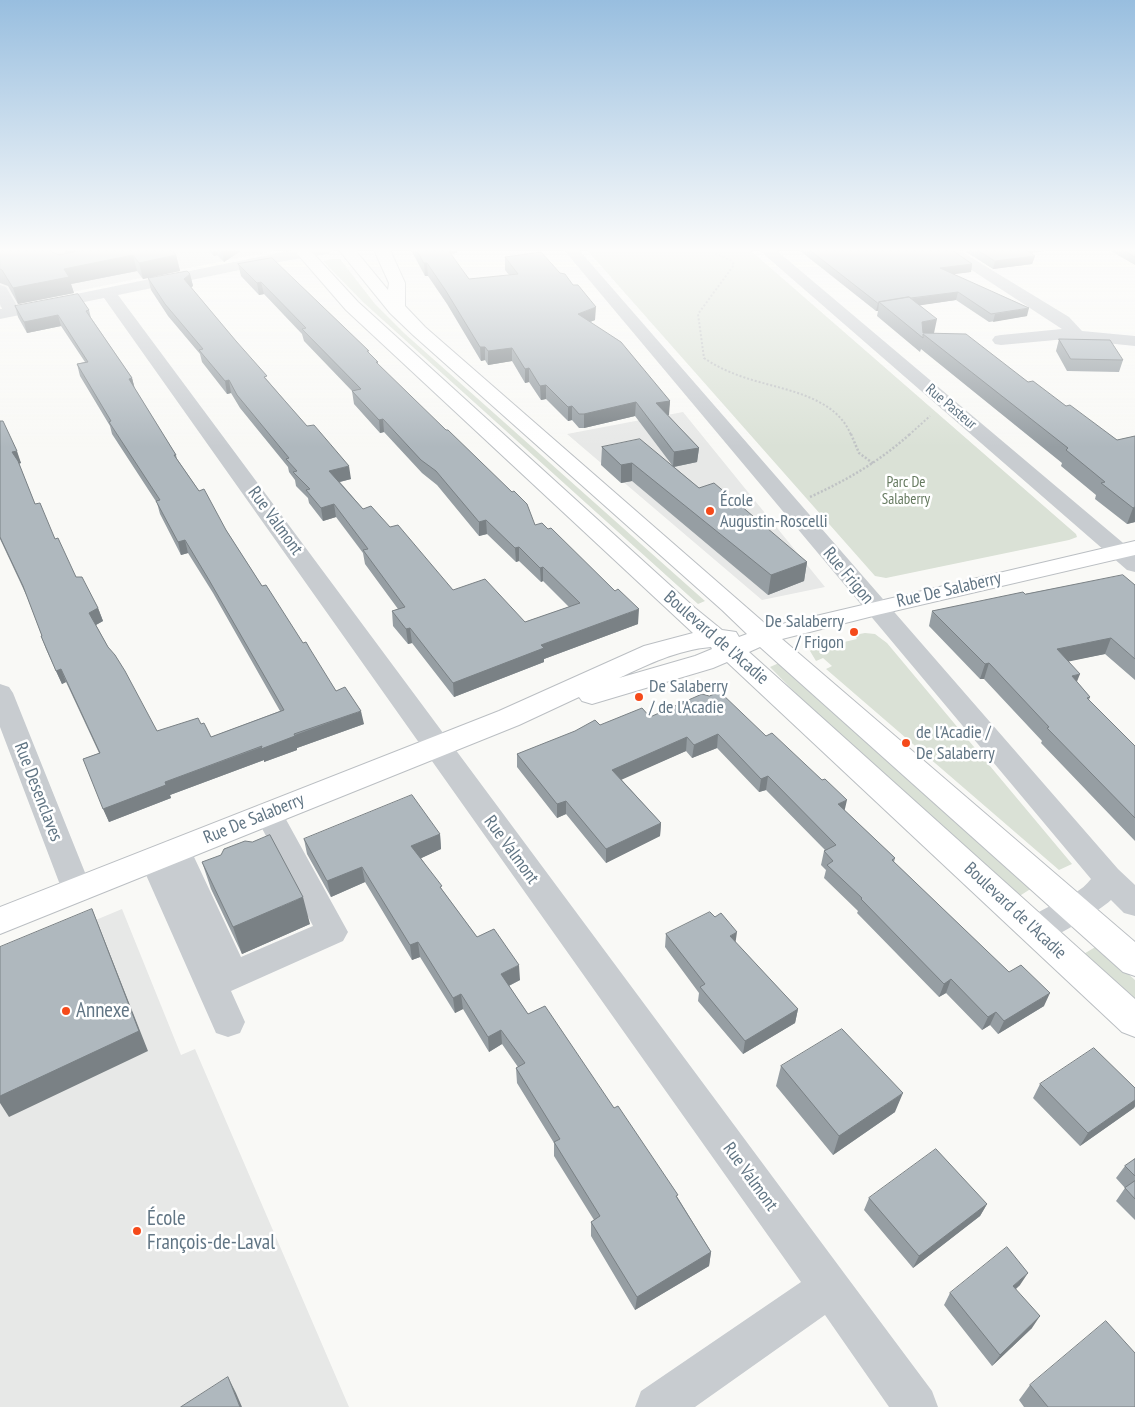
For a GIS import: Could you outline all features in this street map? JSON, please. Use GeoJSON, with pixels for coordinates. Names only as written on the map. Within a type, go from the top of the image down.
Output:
{"type":"FeatureCollection","features":[{"type":"Feature","properties":{"kind":"main road","name":"Boulevard de l'Acadie"},"geometry":{"type":"LineString","coordinates":[[362,316],[686,614],[724,645],[1135,1022]]}},
{"type":"Feature","properties":{"kind":"main road","name":"Boulevard de l'Acadie"},"geometry":{"type":"LineString","coordinates":[[403,316],[1135,962]]}},
{"type":"Feature","properties":{"kind":"main road","name":"Rue De Salaberry"},"geometry":{"type":"LineString","coordinates":[[0,921],[508,718],[672,673],[724,645],[875,608],[1130,555]]}},
{"type":"Feature","properties":{"kind":"street","name":"Rue Valmont"},"geometry":{"type":"LineString","coordinates":[[125,316],[916,1407]]}},
{"type":"Feature","properties":{"kind":"street","name":"Rue Frigon"},"geometry":{"type":"LineString","coordinates":[[627,316],[1107,877],[1135,904]]}},
{"type":"Feature","properties":{"kind":"street","name":"Rue Pasteur"},"geometry":{"type":"LineString","coordinates":[[844,316],[1130,555]]}},
{"type":"Feature","properties":{"kind":"street"},"geometry":{"type":"LineString","coordinates":[[1054,316],[1063,321],[1077,335]]}},
{"type":"Feature","properties":{"kind":"street"},"geometry":{"type":"LineString","coordinates":[[1001,340],[1048,335],[1077,335],[1135,341]]}},
{"type":"Feature","properties":{"kind":"street","name":"Rue Desenclaves"},"geometry":{"type":"LineString","coordinates":[[0,693],[77,890]]}},
{"type":"Feature","properties":{"kind":"street"},"geometry":{"type":"LineString","coordinates":[[222,980],[332,932],[268,813]]}},
{"type":"Feature","properties":{"kind":"street"},"geometry":{"type":"LineString","coordinates":[[165,855],[222,980],[228,1022]]}},
{"type":"Feature","properties":{"kind":"street"},"geometry":{"type":"LineString","coordinates":[[1035,930],[1101,892],[1107,882],[1107,877]]}},
{"type":"Feature","properties":{"kind":"street"},"geometry":{"type":"LineString","coordinates":[[657,1407],[830,1287]]}},
{"type":"Feature","properties":{"kind":"path"},"geometry":{"type":"LineString","coordinates":[[698,316],[704,358],[724,369],[828,407],[838,414],[848,426],[861,458],[874,464]]}},
{"type":"Feature","properties":{"kind":"path"},"geometry":{"type":"LineString","coordinates":[[806,498],[842,483],[874,464],[913,433],[935,411]]}},
{"type":"Feature","properties":{"kind":"shaded area","name":"École Augustin-Roscelli"},"geometry":{"type":"Polygon","coordinates":[[[683,412],[825,587],[762,600],[567,434],[683,412]]]}},
{"type":"Feature","properties":{"kind":"shaded area","name":"École François-de-Laval"},"geometry":{"type":"Polygon","coordinates":[[[122,909],[181,1055],[195,1049],[349,1407],[0,1407],[0,960],[122,909]]]}},
{"type":"Feature","properties":{"kind":"green space"},"geometry":{"type":"Polygon","coordinates":[[[378,316],[387,316],[705,601],[698,604],[378,316]]]}},
{"type":"Feature","properties":{"kind":"green space","name":"Parc De Salaberry"},"geometry":{"type":"Polygon","coordinates":[[[645,316],[825,316],[1076,534],[1077,537],[886,578],[875,576],[645,316]]]}},
{"type":"Feature","properties":{"kind":"green space"},"geometry":{"type":"Polygon","coordinates":[[[875,634],[887,643],[1072,864],[1059,870],[826,669],[832,666],[823,658],[816,661],[810,651],[816,645],[841,639],[844,642],[857,639],[854,635],[875,634]]]}},
{"type":"Feature","properties":{"kind":"green space"},"geometry":{"type":"Polygon","coordinates":[[[779,663],[1032,888],[1018,897],[819,717],[770,667],[779,663]]]}},
{"type":"Feature","properties":{"kind":"green space"},"geometry":{"type":"Polygon","coordinates":[[[1097,946],[1135,980],[1135,1003],[1082,955],[1097,946]]]}},
{"type":"Feature","properties":{"kind":"building"},"geometry":{"type":"Polygon","coordinates":[[[20,316],[55,316],[24,322],[20,316]]]}},
{"type":"Feature","properties":{"kind":"building"},"geometry":{"type":"Polygon","coordinates":[[[58,316],[89,316],[132,378],[129,379],[176,455],[174,455],[199,491],[204,489],[226,530],[262,586],[266,585],[303,643],[306,642],[336,691],[345,687],[361,711],[294,734],[295,736],[261,749],[262,746],[165,782],[166,785],[103,809],[83,759],[100,753],[61,669],[56,671],[23,586],[0,537],[0,421],[3,421],[17,451],[12,452],[18,461],[35,504],[40,503],[55,539],[58,538],[76,577],[82,577],[98,608],[89,613],[108,647],[125,671],[157,731],[198,718],[201,724],[204,723],[211,737],[284,710],[185,540],[178,542],[156,501],[160,500],[109,422],[111,421],[77,364],[88,362],[58,316]]]}},
{"type":"Feature","properties":{"kind":"building"},"geometry":{"type":"Polygon","coordinates":[[[175,316],[215,316],[267,376],[264,377],[307,426],[314,425],[349,466],[329,471],[363,509],[371,506],[390,527],[398,525],[453,590],[485,579],[525,622],[580,603],[543,567],[540,568],[519,547],[515,548],[486,520],[479,522],[436,471],[421,460],[383,419],[379,420],[352,391],[361,389],[302,329],[306,328],[294,316],[332,316],[369,351],[367,351],[378,362],[376,362],[446,430],[527,504],[535,525],[542,523],[548,529],[551,528],[615,591],[618,589],[639,609],[541,645],[544,648],[453,683],[410,628],[406,629],[392,611],[405,607],[363,550],[368,549],[334,504],[321,508],[306,490],[310,489],[293,472],[297,471],[286,459],[289,458],[237,395],[229,380],[225,381],[199,350],[203,349],[175,316]]]}},
{"type":"Feature","properties":{"kind":"building"},"geometry":{"type":"Polygon","coordinates":[[[461,316],[581,316],[621,342],[670,401],[656,403],[699,448],[674,452],[636,402],[579,414],[572,406],[568,407],[546,385],[540,386],[529,368],[525,369],[512,348],[488,351],[485,347],[480,347],[461,316]]]}},
{"type":"Feature","properties":{"kind":"building"},"geometry":{"type":"Polygon","coordinates":[[[896,316],[933,316],[937,319],[922,322],[923,333],[966,334],[1028,382],[1033,381],[1066,406],[1070,405],[1117,440],[1135,436],[1135,507],[1133,508],[1101,483],[1105,482],[1066,450],[1068,448],[923,334],[923,338],[896,316]]]}},
{"type":"Feature","properties":{"kind":"building"},"geometry":{"type":"Polygon","coordinates":[[[1059,339],[1110,340],[1123,360],[1071,359],[1059,339]]]}},
{"type":"Feature","properties":{"kind":"building"},"geometry":{"type":"Polygon","coordinates":[[[640,439],[699,488],[714,483],[807,562],[771,575],[632,463],[621,465],[602,447],[640,439]]]}},
{"type":"Feature","properties":{"kind":"building"},"geometry":{"type":"Polygon","coordinates":[[[1123,575],[1135,585],[1135,659],[1111,638],[1057,649],[1080,674],[1072,676],[1090,697],[1087,698],[1135,746],[1135,818],[1047,728],[1049,727],[989,663],[985,664],[932,611],[1023,592],[1025,594],[1123,575]]]}},
{"type":"Feature","properties":{"kind":"building"},"geometry":{"type":"Polygon","coordinates":[[[720,692],[766,736],[772,733],[822,780],[825,779],[847,800],[838,804],[895,858],[892,860],[1009,972],[1021,965],[1050,993],[1004,1021],[996,1012],[988,1017],[951,979],[944,984],[862,898],[827,865],[833,861],[824,851],[836,845],[768,776],[761,779],[718,734],[694,745],[687,737],[612,770],[661,823],[606,849],[566,801],[557,804],[517,754],[575,731],[595,720],[600,725],[642,708],[650,717],[702,694],[709,696],[720,692]]]}},
{"type":"Feature","properties":{"kind":"building"},"geometry":{"type":"Polygon","coordinates":[[[412,795],[440,834],[411,846],[442,886],[440,887],[477,937],[494,929],[519,965],[501,974],[528,1014],[545,1006],[614,1108],[618,1106],[678,1195],[676,1196],[711,1252],[637,1297],[591,1222],[600,1216],[554,1142],[560,1139],[516,1068],[525,1063],[501,1030],[488,1037],[461,994],[453,998],[418,942],[410,945],[362,867],[327,881],[304,839],[412,795]]]}},
{"type":"Feature","properties":{"kind":"building"},"geometry":{"type":"Polygon","coordinates":[[[270,835],[303,897],[233,927],[202,862],[221,855],[224,849],[245,841],[252,842],[270,835]]]}},
{"type":"Feature","properties":{"kind":"building","name":"Annexe"},"geometry":{"type":"Polygon","coordinates":[[[92,909],[139,1031],[0,1096],[0,947],[92,909]]]}},
{"type":"Feature","properties":{"kind":"building"},"geometry":{"type":"Polygon","coordinates":[[[710,912],[715,917],[721,913],[737,932],[730,936],[798,1009],[745,1041],[700,987],[705,984],[666,934],[710,912]]]}},
{"type":"Feature","properties":{"kind":"building"},"geometry":{"type":"Polygon","coordinates":[[[842,1029],[903,1093],[839,1136],[781,1066],[842,1029]]]}},
{"type":"Feature","properties":{"kind":"building"},"geometry":{"type":"Polygon","coordinates":[[[1094,1048],[1135,1088],[1135,1100],[1088,1133],[1040,1084],[1094,1048]]]}},
{"type":"Feature","properties":{"kind":"building"},"geometry":{"type":"Polygon","coordinates":[[[936,1149],[987,1204],[919,1256],[869,1198],[936,1149]]]}},
{"type":"Feature","properties":{"kind":"building"},"geometry":{"type":"Polygon","coordinates":[[[1135,1159],[1135,1176],[1125,1166],[1135,1159]]]}},
{"type":"Feature","properties":{"kind":"building"},"geometry":{"type":"Polygon","coordinates":[[[1135,1181],[1135,1199],[1125,1188],[1135,1181]]]}},
{"type":"Feature","properties":{"kind":"building"},"geometry":{"type":"Polygon","coordinates":[[[1007,1247],[1028,1273],[1013,1286],[1040,1316],[1000,1355],[950,1293],[1007,1247]]]}},
{"type":"Feature","properties":{"kind":"building"},"geometry":{"type":"Polygon","coordinates":[[[1106,1321],[1135,1353],[1135,1407],[1048,1407],[1030,1385],[1106,1321]]]}},
{"type":"Feature","properties":{"kind":"building"},"geometry":{"type":"Polygon","coordinates":[[[228,1377],[240,1407],[181,1407],[228,1377]]]}},
{"type":"Feature","properties":{"kind":"place","name":"École Augustin-Roscelli"},"geometry":{"type":"Point","coordinates":[710,511]}},
{"type":"Feature","properties":{"kind":"place","name":"De Salaberry / Frigon"},"geometry":{"type":"Point","coordinates":[854,632]}},
{"type":"Feature","properties":{"kind":"place","name":"De Salaberry / de l'Acadie"},"geometry":{"type":"Point","coordinates":[639,697]}},
{"type":"Feature","properties":{"kind":"place","name":"de l'Acadie / De Salaberry"},"geometry":{"type":"Point","coordinates":[906,743]}},
{"type":"Feature","properties":{"kind":"place","name":"Annexe"},"geometry":{"type":"Point","coordinates":[66,1011]}},
{"type":"Feature","properties":{"kind":"place","name":"École François-de-Laval"},"geometry":{"type":"Point","coordinates":[137,1231]}}]}
